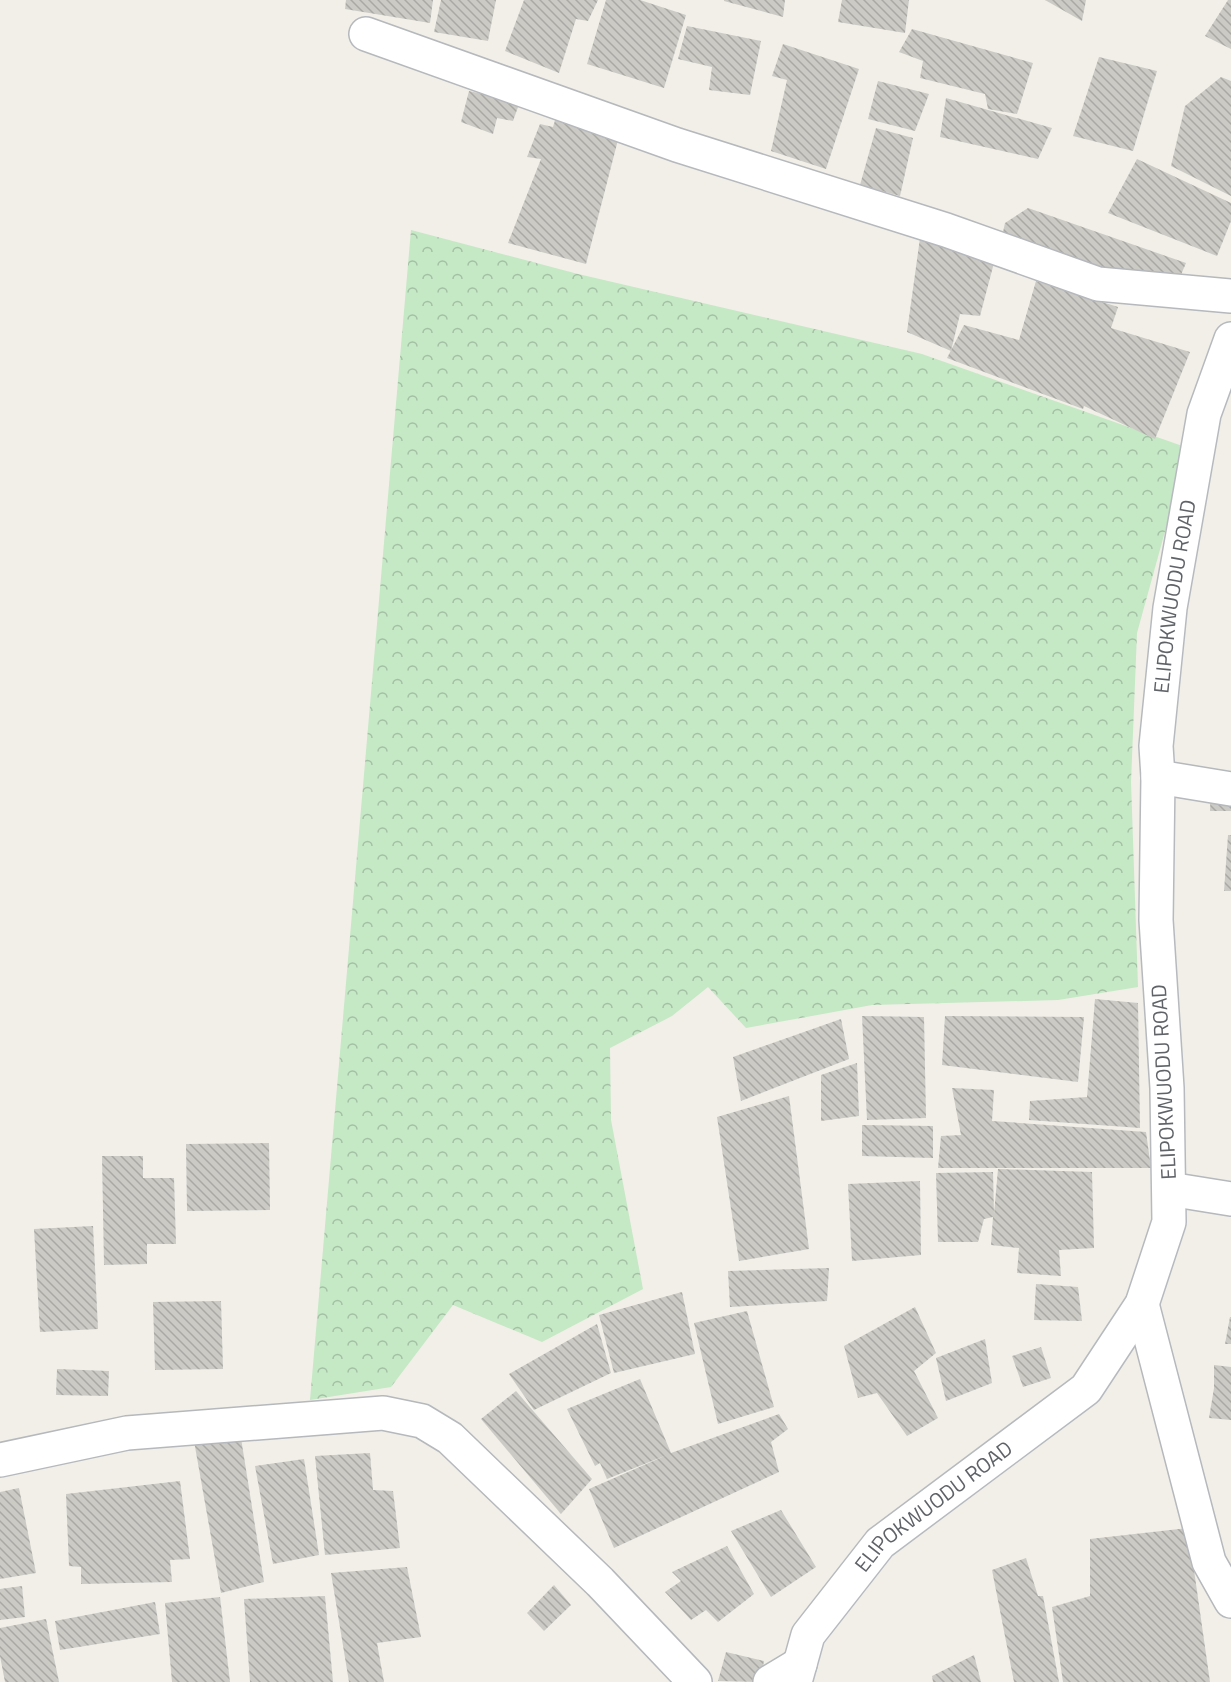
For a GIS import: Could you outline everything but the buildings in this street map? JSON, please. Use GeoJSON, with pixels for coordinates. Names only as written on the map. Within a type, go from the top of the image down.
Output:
{"type":"FeatureCollection","features":[{"type":"Feature","properties":{"kind":"street"},"geometry":{"type":"LineString","coordinates":[[366,34],[677,145],[946,230],[1098,284],[1231,296]]}},
{"type":"Feature","properties":{"kind":"street","name":"ELIPOKWUODU ROAD"},"geometry":{"type":"LineString","coordinates":[[797,1673],[808,1635],[880,1543],[1086,1389],[1142,1304],[1170,1222],[1167,1088],[1156,920],[1158,777],[1156,746],[1170,608],[1204,414],[1231,339]]}},
{"type":"Feature","properties":{"kind":"street"},"geometry":{"type":"LineString","coordinates":[[1158,777],[1231,789]]}},
{"type":"Feature","properties":{"kind":"street"},"geometry":{"type":"LineString","coordinates":[[1169,1189],[1231,1199]]}},
{"type":"Feature","properties":{"kind":"street"},"geometry":{"type":"LineString","coordinates":[[1142,1304],[1209,1562],[1231,1601]]}},
{"type":"Feature","properties":{"kind":"street"},"geometry":{"type":"LineString","coordinates":[[0,1460],[127,1433],[383,1413],[422,1420],[450,1438],[600,1582],[695,1682]]}},
{"type":"Feature","properties":{"kind":"street"},"geometry":{"type":"LineString","coordinates":[[770,1682],[797,1673]]}},
{"type":"Feature","properties":{"kind":"green space"},"geometry":{"type":"Polygon","coordinates":[[[411,230],[578,274],[922,354],[1188,448],[1137,633],[1131,782],[1138,987],[1058,1000],[872,1005],[746,1028],[708,987],[672,1016],[610,1048],[611,1120],[643,1289],[542,1342],[453,1305],[391,1387],[310,1400],[411,230]]]}}]}
